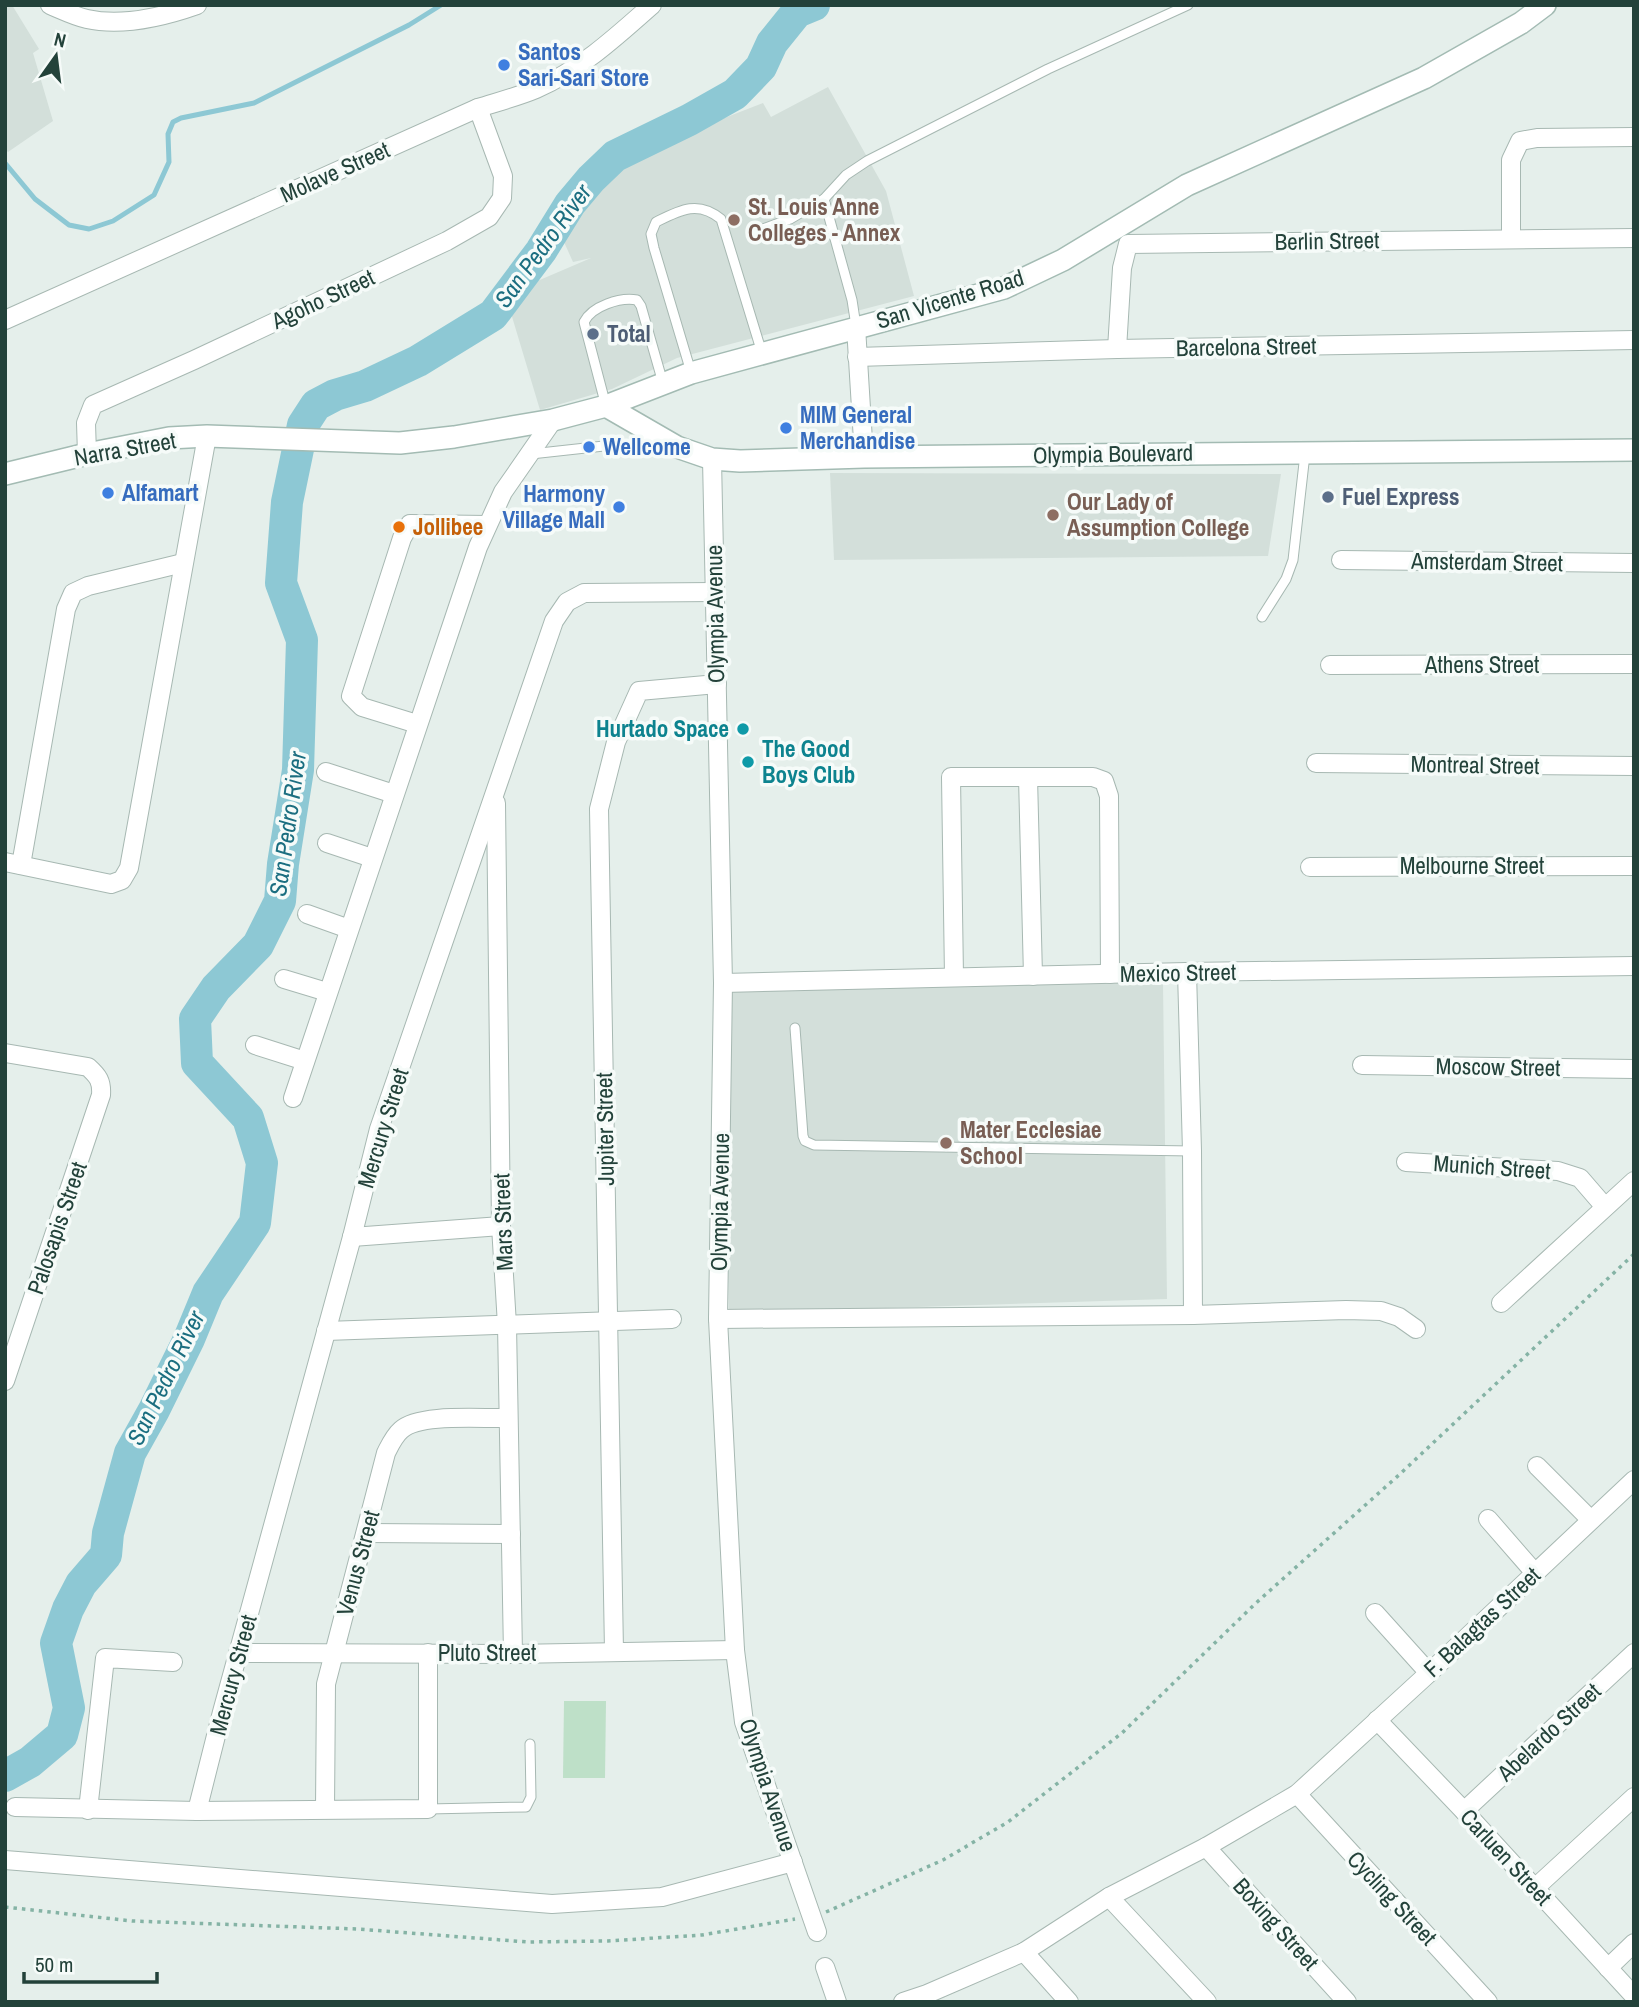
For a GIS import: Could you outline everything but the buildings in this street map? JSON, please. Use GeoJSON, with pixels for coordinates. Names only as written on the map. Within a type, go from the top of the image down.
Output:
{"type":"FeatureCollection","features":[{"type":"Feature","properties":{"kind":"main road","name":"San Vicente Road"},"geometry":{"type":"LineString","coordinates":[[346,442],[400,443],[553,420],[606,405],[691,373],[1004,288],[1063,260],[1187,185],[1424,78],[1521,23],[1545,5]]}},
{"type":"Feature","properties":{"kind":"main road","name":"Olympia Boulevard"},"geometry":{"type":"LineString","coordinates":[[606,405],[677,447],[712,459],[740,461],[864,457],[1634,450]]}},
{"type":"Feature","properties":{"kind":"main road","name":"Narra Street"},"geometry":{"type":"LineString","coordinates":[[5,474],[169,438],[207,436],[346,442]]}},
{"type":"Feature","properties":{"kind":"street"},"geometry":{"type":"LineString","coordinates":[[50,5],[89,12],[121,22],[197,5]]}},
{"type":"Feature","properties":{"kind":"street","name":"Molave Street"},"geometry":{"type":"LineString","coordinates":[[5,320],[478,108],[535,89],[565,74],[603,48],[652,5]]}},
{"type":"Feature","properties":{"kind":"street","name":"Agoho Street"},"geometry":{"type":"LineString","coordinates":[[88,454],[86,423],[93,405],[435,247],[489,217],[502,198],[503,176],[478,108]]}},
{"type":"Feature","properties":{"kind":"street"},"geometry":{"type":"LineString","coordinates":[[1511,239],[1511,160],[1520,141],[1537,138],[1634,137]]}},
{"type":"Feature","properties":{"kind":"street","name":"Berlin Street"},"geometry":{"type":"LineString","coordinates":[[1117,349],[1122,268],[1128,244],[1634,237]]}},
{"type":"Feature","properties":{"kind":"street"},"geometry":{"type":"LineString","coordinates":[[856,327],[864,457]]}},
{"type":"Feature","properties":{"kind":"street","name":"Barcelona Street"},"geometry":{"type":"LineString","coordinates":[[857,357],[1117,349],[1634,340]]}},
{"type":"Feature","properties":{"kind":"street"},"geometry":{"type":"LineString","coordinates":[[293,1098],[417,724],[487,525],[503,492],[553,420]]}},
{"type":"Feature","properties":{"kind":"street"},"geometry":{"type":"LineString","coordinates":[[183,564],[88,586],[73,593],[66,609],[13,864],[111,884],[122,880],[129,868],[207,436]]}},
{"type":"Feature","properties":{"kind":"street","name":"Olympia Avenue"},"geometry":{"type":"LineString","coordinates":[[712,459],[723,983],[718,1319],[735,1650],[744,1722],[814,1924]]}},
{"type":"Feature","properties":{"kind":"street"},"geometry":{"type":"LineString","coordinates":[[417,724],[362,707],[351,696],[402,538],[410,524],[487,525]]}},
{"type":"Feature","properties":{"kind":"street","name":"Amsterdam Street"},"geometry":{"type":"LineString","coordinates":[[1341,560],[1634,563]]}},
{"type":"Feature","properties":{"kind":"street","name":"Mercury Street"},"geometry":{"type":"LineString","coordinates":[[197,1811],[379,1129],[554,621],[566,602],[584,593],[715,592]]}},
{"type":"Feature","properties":{"kind":"street","name":"Athens Street"},"geometry":{"type":"LineString","coordinates":[[1331,665],[1634,664]]}},
{"type":"Feature","properties":{"kind":"street","name":"Jupiter Street"},"geometry":{"type":"LineString","coordinates":[[614,1651],[599,808],[617,742],[639,691],[717,684]]}},
{"type":"Feature","properties":{"kind":"street","name":"Montreal Street"},"geometry":{"type":"LineString","coordinates":[[1316,763],[1634,766]]}},
{"type":"Feature","properties":{"kind":"street"},"geometry":{"type":"LineString","coordinates":[[326,772],[394,794]]}},
{"type":"Feature","properties":{"kind":"street"},"geometry":{"type":"LineString","coordinates":[[954,977],[951,777],[1093,777],[1104,781],[1109,796],[1110,974]]}},
{"type":"Feature","properties":{"kind":"street"},"geometry":{"type":"LineString","coordinates":[[1028,777],[1033,976]]}},
{"type":"Feature","properties":{"kind":"street","name":"Mars Street"},"geometry":{"type":"LineString","coordinates":[[496,791],[501,1226],[508,1325],[513,1654]]}},
{"type":"Feature","properties":{"kind":"street"},"geometry":{"type":"LineString","coordinates":[[327,843],[372,858]]}},
{"type":"Feature","properties":{"kind":"street","name":"Melbourne Street"},"geometry":{"type":"LineString","coordinates":[[1310,867],[1634,866]]}},
{"type":"Feature","properties":{"kind":"street"},"geometry":{"type":"LineString","coordinates":[[307,914],[349,929]]}},
{"type":"Feature","properties":{"kind":"street","name":"Mexico Street"},"geometry":{"type":"LineString","coordinates":[[723,983],[1187,972],[1634,966]]}},
{"type":"Feature","properties":{"kind":"street"},"geometry":{"type":"LineString","coordinates":[[1187,972],[1193,1315]]}},
{"type":"Feature","properties":{"kind":"street"},"geometry":{"type":"LineString","coordinates":[[284,979],[327,992]]}},
{"type":"Feature","properties":{"kind":"street"},"geometry":{"type":"LineString","coordinates":[[256,1045],[305,1061]]}},
{"type":"Feature","properties":{"kind":"street","name":"Palosapis Street"},"geometry":{"type":"LineString","coordinates":[[5,1053],[88,1068],[97,1075],[102,1085],[101,1095],[5,1381]]}},
{"type":"Feature","properties":{"kind":"street","name":"Moscow Street"},"geometry":{"type":"LineString","coordinates":[[1363,1065],[1634,1069]]}},
{"type":"Feature","properties":{"kind":"street","name":"Munich Street"},"geometry":{"type":"LineString","coordinates":[[1406,1162],[1559,1171],[1580,1178],[1605,1207]]}},
{"type":"Feature","properties":{"kind":"street"},"geometry":{"type":"LineString","coordinates":[[1501,1303],[1634,1181]]}},
{"type":"Feature","properties":{"kind":"street"},"geometry":{"type":"LineString","coordinates":[[352,1237],[501,1226]]}},
{"type":"Feature","properties":{"kind":"street"},"geometry":{"type":"LineString","coordinates":[[718,1319],[1193,1315],[1346,1310],[1381,1311],[1399,1317],[1416,1329]]}},
{"type":"Feature","properties":{"kind":"street"},"geometry":{"type":"LineString","coordinates":[[326,1331],[672,1319]]}},
{"type":"Feature","properties":{"kind":"street","name":"Venus Street"},"geometry":{"type":"LineString","coordinates":[[325,1809],[326,1684],[386,1453],[393,1438],[402,1428],[430,1420],[508,1418]]}},
{"type":"Feature","properties":{"kind":"street"},"geometry":{"type":"LineString","coordinates":[[1537,1466],[1591,1520]]}},
{"type":"Feature","properties":{"kind":"street","name":"F. Balagtas Street"},"geometry":{"type":"LineString","coordinates":[[1297,1794],[1634,1480]]}},
{"type":"Feature","properties":{"kind":"street"},"geometry":{"type":"LineString","coordinates":[[1488,1519],[1535,1573]]}},
{"type":"Feature","properties":{"kind":"street"},"geometry":{"type":"LineString","coordinates":[[367,1533],[512,1534]]}},
{"type":"Feature","properties":{"kind":"street"},"geometry":{"type":"LineString","coordinates":[[1375,1614],[1429,1673]]}},
{"type":"Feature","properties":{"kind":"street","name":"Pluto Street"},"geometry":{"type":"LineString","coordinates":[[239,1653],[513,1654],[735,1650]]}},
{"type":"Feature","properties":{"kind":"street"},"geometry":{"type":"LineString","coordinates":[[15,1807],[197,1811],[428,1809],[428,1653]]}},
{"type":"Feature","properties":{"kind":"street","name":"Abelardo Street"},"geometry":{"type":"LineString","coordinates":[[1464,1811],[1634,1653]]}},
{"type":"Feature","properties":{"kind":"street"},"geometry":{"type":"LineString","coordinates":[[88,1810],[105,1658],[173,1662]]}},
{"type":"Feature","properties":{"kind":"street","name":"Carluen Street"},"geometry":{"type":"LineString","coordinates":[[1377,1720],[1634,1996]]}},
{"type":"Feature","properties":{"kind":"street"},"geometry":{"type":"LineString","coordinates":[[903,2002],[930,1998],[1024,1952],[1110,1897],[1206,1847],[1297,1794]]}},
{"type":"Feature","properties":{"kind":"street","name":"Cycling Street"},"geometry":{"type":"LineString","coordinates":[[1297,1794],[1488,2002]]}},
{"type":"Feature","properties":{"kind":"street"},"geometry":{"type":"LineString","coordinates":[[1535,1888],[1634,1797]]}},
{"type":"Feature","properties":{"kind":"street","name":"Boxing Street"},"geometry":{"type":"LineString","coordinates":[[1206,1847],[1347,2002]]}},
{"type":"Feature","properties":{"kind":"street"},"geometry":{"type":"LineString","coordinates":[[9,1861],[552,1904],[662,1897],[793,1862]]}},
{"type":"Feature","properties":{"kind":"street"},"geometry":{"type":"LineString","coordinates":[[1110,1897],[1207,2002]]}},
{"type":"Feature","properties":{"kind":"street"},"geometry":{"type":"LineString","coordinates":[[1608,1968],[1634,1943]]}},
{"type":"Feature","properties":{"kind":"street"},"geometry":{"type":"LineString","coordinates":[[1024,1952],[1069,2002]]}},
{"type":"Feature","properties":{"kind":"street"},"geometry":{"type":"LineString","coordinates":[[825,1967],[837,2002]]}},
{"type":"Feature","properties":{"kind":"lane"},"geometry":{"type":"LineString","coordinates":[[764,229],[790,219],[824,199],[846,175],[867,161],[1048,69],[1188,5]]}},
{"type":"Feature","properties":{"kind":"lane"},"geometry":{"type":"LineString","coordinates":[[824,199],[852,300],[856,327]]}},
{"type":"Feature","properties":{"kind":"lane"},"geometry":{"type":"LineString","coordinates":[[691,373],[651,234],[656,222],[676,212],[698,207],[711,211],[721,219],[762,353]]}},
{"type":"Feature","properties":{"kind":"lane"},"geometry":{"type":"LineString","coordinates":[[606,405],[584,322],[596,309],[627,298],[637,300],[663,383]]}},
{"type":"Feature","properties":{"kind":"lane"},"geometry":{"type":"LineString","coordinates":[[529,455],[613,444]]}},
{"type":"Feature","properties":{"kind":"lane"},"geometry":{"type":"LineString","coordinates":[[1262,617],[1286,579],[1293,560],[1305,452]]}},
{"type":"Feature","properties":{"kind":"lane"},"geometry":{"type":"LineString","coordinates":[[795,1028],[803,1136],[814,1145],[1192,1151]]}},
{"type":"Feature","properties":{"kind":"lane"},"geometry":{"type":"LineString","coordinates":[[428,1809],[526,1807],[531,1797],[530,1744]]}},
{"type":"Feature","properties":{"kind":"path"},"geometry":{"type":"LineString","coordinates":[[5,1907],[132,1922],[356,1929],[528,1942],[608,1941],[814,1924],[831,1911],[943,1860],[1008,1822],[1122,1733],[1256,1603],[1399,1474],[1634,1254]]}},
{"type":"Feature","properties":{"kind":"shaded area"},"geometry":{"type":"Polygon","coordinates":[[[5,5],[12,5],[39,49],[33,53],[53,121],[8,152],[5,149],[5,5]]]}},
{"type":"Feature","properties":{"kind":"shaded area","name":"St. Louis Anne Colleges - Annex"},"geometry":{"type":"Polygon","coordinates":[[[828,87],[886,191],[914,296],[677,358],[612,389],[540,410],[510,310],[535,282],[591,258],[573,262],[564,242],[586,198],[629,155],[763,103],[771,117],[828,87]]]}},
{"type":"Feature","properties":{"kind":"shaded area","name":"Our Lady of Assumption College"},"geometry":{"type":"Polygon","coordinates":[[[830,473],[1281,474],[1268,556],[834,560],[830,473]]]}},
{"type":"Feature","properties":{"kind":"shaded area","name":"Mater Ecclesiae School"},"geometry":{"type":"Polygon","coordinates":[[[1163,983],[1167,1299],[729,1313],[724,987],[1163,983]]]}},
{"type":"Feature","properties":{"kind":"green space"},"geometry":{"type":"Polygon","coordinates":[[[564,1701],[606,1701],[605,1778],[563,1778],[564,1701]]]}},
{"type":"Feature","properties":{"kind":"waterway"},"geometry":{"type":"LineString","coordinates":[[5,163],[35,199],[69,225],[89,229],[113,221],[154,195],[169,162],[168,134],[173,122],[254,103],[409,25],[441,5]]}},
{"type":"Feature","properties":{"kind":"waterway","name":"San Pedro River"},"geometry":{"type":"LineString","coordinates":[[5,1776],[30,1762],[62,1735],[69,1708],[56,1643],[68,1609],[81,1584],[106,1555],[108,1533],[130,1453],[189,1339],[208,1293],[255,1223],[262,1163],[248,1118],[197,1063],[195,1019],[216,988],[258,945],[280,901],[298,770],[302,640],[281,583],[287,502],[303,425],[316,405],[418,361],[493,315],[541,251],[570,204],[591,179],[615,156],[735,94],[761,67],[772,43],[797,12],[814,5]]}},
{"type":"Feature","properties":{"kind":"place","name":"Santos Sari-Sari Store"},"geometry":{"type":"Point","coordinates":[504,65]}},
{"type":"Feature","properties":{"kind":"place","name":"St. Louis Anne Colleges - Annex"},"geometry":{"type":"Point","coordinates":[734,220]}},
{"type":"Feature","properties":{"kind":"place","name":"Total"},"geometry":{"type":"Point","coordinates":[593,334]}},
{"type":"Feature","properties":{"kind":"place","name":"MIM General Merchandise"},"geometry":{"type":"Point","coordinates":[786,428]}},
{"type":"Feature","properties":{"kind":"place","name":"Wellcome"},"geometry":{"type":"Point","coordinates":[589,447]}},
{"type":"Feature","properties":{"kind":"place","name":"Alfamart"},"geometry":{"type":"Point","coordinates":[108,493]}},
{"type":"Feature","properties":{"kind":"place","name":"Fuel Express"},"geometry":{"type":"Point","coordinates":[1328,497]}},
{"type":"Feature","properties":{"kind":"place","name":"Harmony Village Mall"},"geometry":{"type":"Point","coordinates":[619,507]}},
{"type":"Feature","properties":{"kind":"place","name":"Our Lady of Assumption College"},"geometry":{"type":"Point","coordinates":[1053,515]}},
{"type":"Feature","properties":{"kind":"place","name":"Jollibee"},"geometry":{"type":"Point","coordinates":[399,527]}},
{"type":"Feature","properties":{"kind":"place","name":"Hurtado Space"},"geometry":{"type":"Point","coordinates":[743,729]}},
{"type":"Feature","properties":{"kind":"place","name":"The Good Boys Club"},"geometry":{"type":"Point","coordinates":[748,762]}},
{"type":"Feature","properties":{"kind":"place","name":"Mater Ecclesiae School"},"geometry":{"type":"Point","coordinates":[946,1143]}}]}
